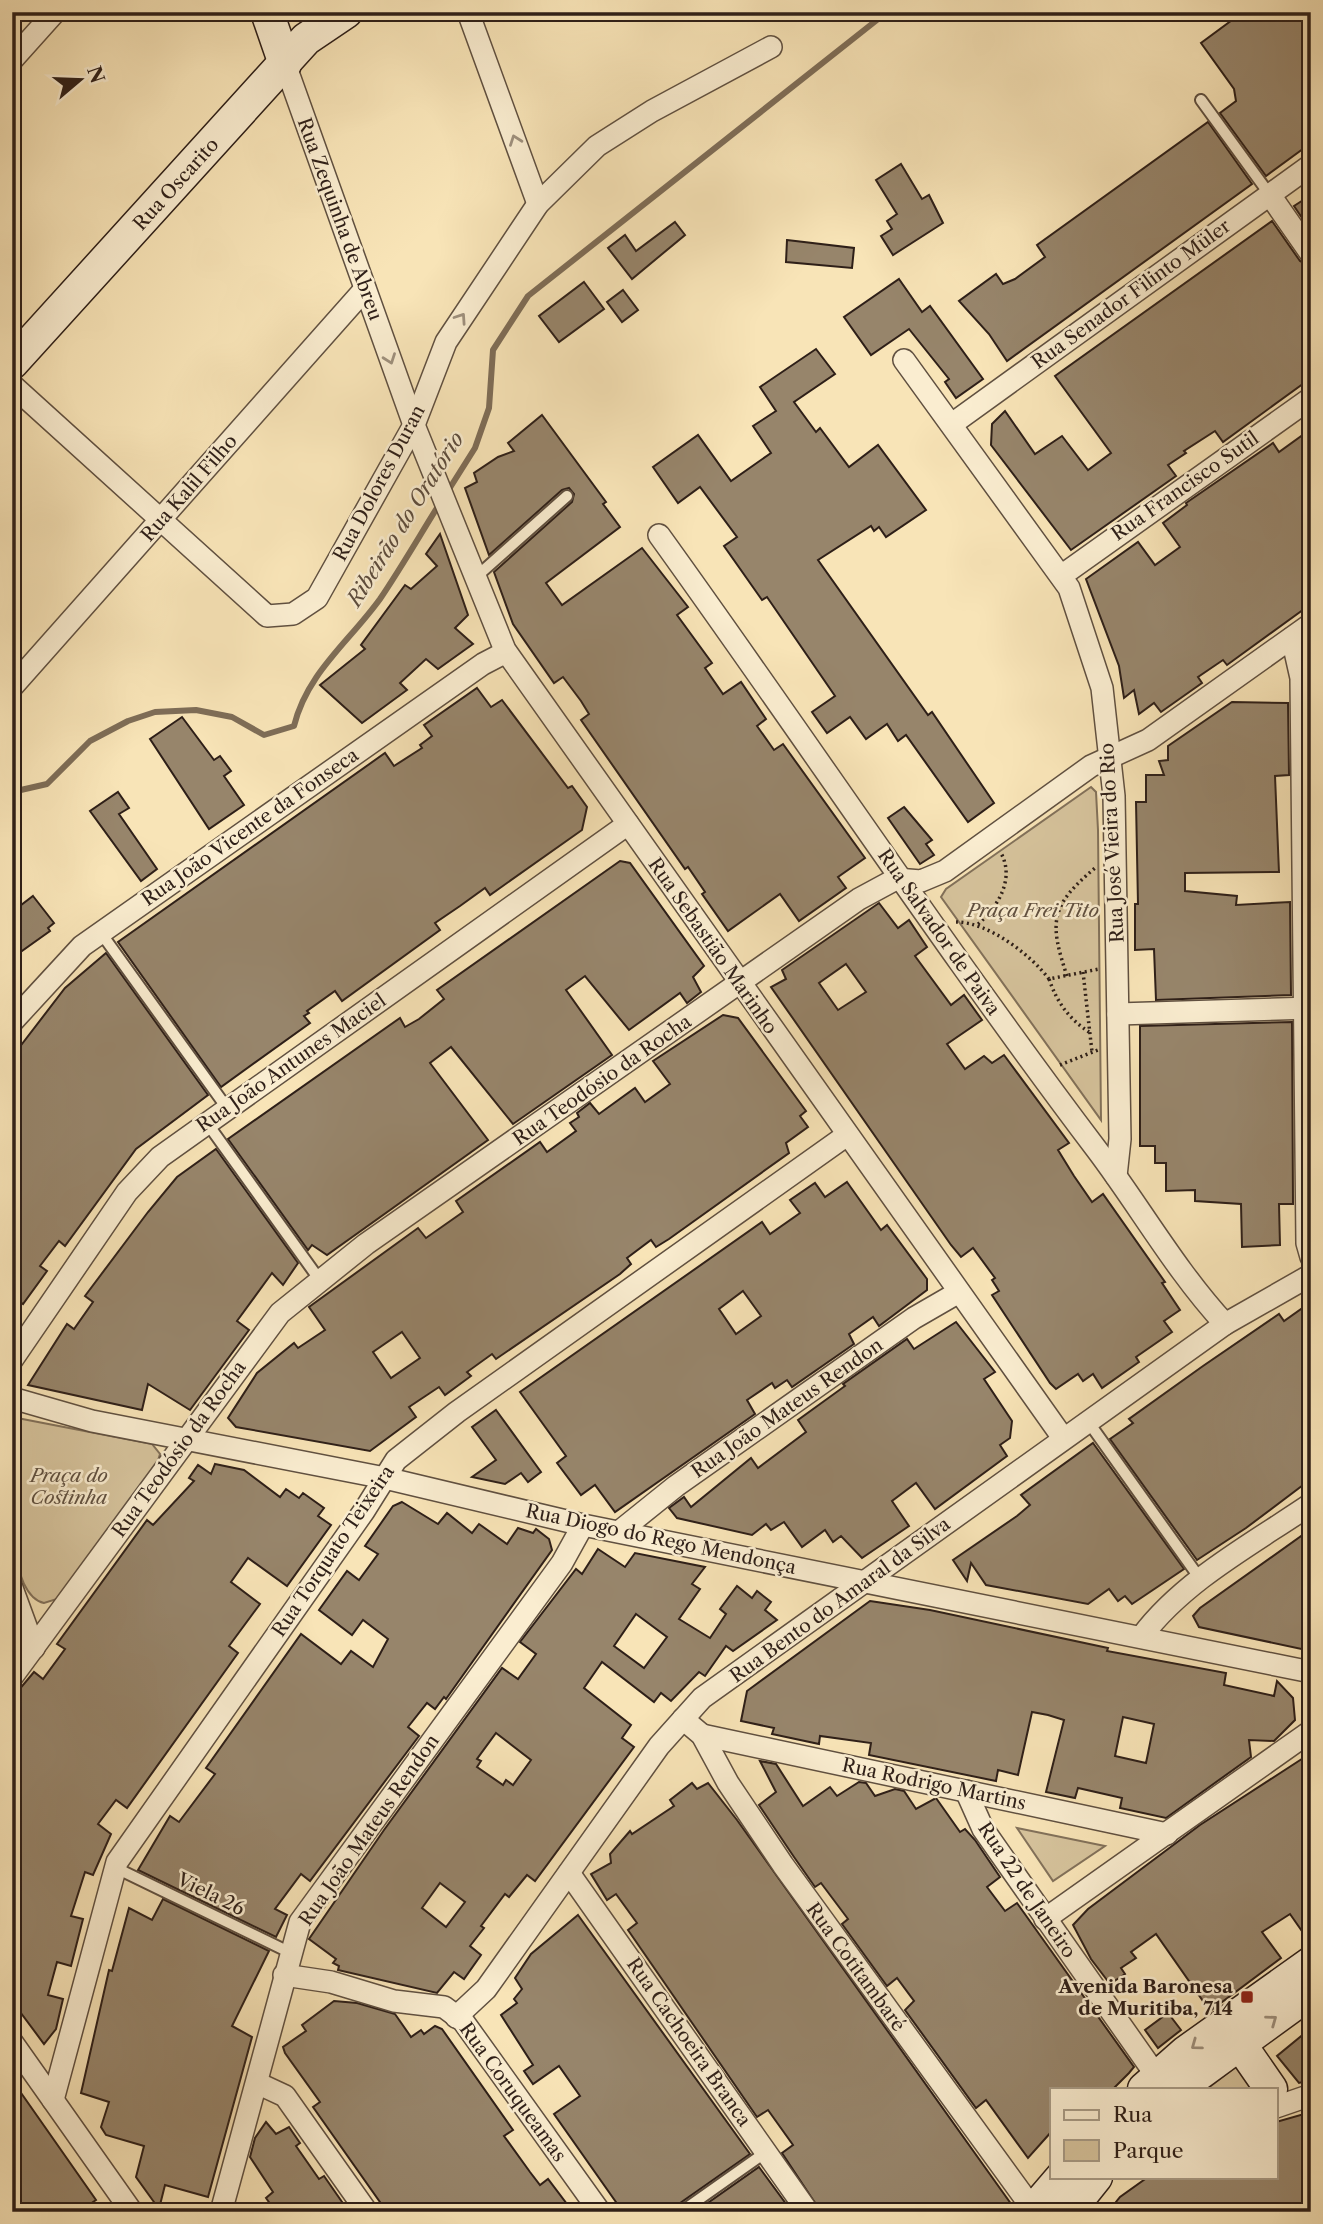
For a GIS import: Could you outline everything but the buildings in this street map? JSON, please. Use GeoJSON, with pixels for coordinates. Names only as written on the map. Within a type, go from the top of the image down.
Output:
{"type":"FeatureCollection","features":[{"type":"Feature","properties":{"kind":"main road","name":"Rua Zequinha de Abreu"},"geometry":{"type":"LineString","coordinates":[[267,12],[285,64]]}},
{"type":"Feature","properties":{"kind":"main road","name":"Rua Oscarito"},"geometry":{"type":"LineString","coordinates":[[12,363],[318,28],[346,12]]}},
{"type":"Feature","properties":{"kind":"main road"},"geometry":{"type":"LineString","coordinates":[[1161,2086],[1233,2033],[1311,1963]]}},
{"type":"Feature","properties":{"kind":"main road"},"geometry":{"type":"LineString","coordinates":[[1233,2033],[1311,1992]]}},
{"type":"Feature","properties":{"kind":"main road"},"geometry":{"type":"LineString","coordinates":[[1233,2033],[1276,2088]]}},
{"type":"Feature","properties":{"kind":"main road"},"geometry":{"type":"LineString","coordinates":[[1033,2211],[1061,2178]]}},
{"type":"Feature","properties":{"kind":"main road"},"geometry":{"type":"LineString","coordinates":[[1068,2212],[1096,2178]]}},
{"type":"Feature","properties":{"kind":"street"},"geometry":{"type":"LineString","coordinates":[[12,60],[55,12]]}},
{"type":"Feature","properties":{"kind":"street"},"geometry":{"type":"LineString","coordinates":[[468,12],[538,204]]}},
{"type":"Feature","properties":{"kind":"street","name":"Rua Dolores Duran"},"geometry":{"type":"LineString","coordinates":[[160,521],[267,616],[293,614],[317,598],[414,425],[446,342],[538,204],[597,146],[652,111],[771,47]]}},
{"type":"Feature","properties":{"kind":"street","name":"Rua Zequinha de Abreu"},"geometry":{"type":"LineString","coordinates":[[285,64],[414,425]]}},
{"type":"Feature","properties":{"kind":"street","name":"Rua Senador Filinto Müler"},"geometry":{"type":"LineString","coordinates":[[952,424],[1311,165]]}},
{"type":"Feature","properties":{"kind":"street"},"geometry":{"type":"LineString","coordinates":[[1269,195],[1311,254]]}},
{"type":"Feature","properties":{"kind":"street","name":"Rua Kalil Filho"},"geometry":{"type":"LineString","coordinates":[[12,687],[365,289]]}},
{"type":"Feature","properties":{"kind":"street","name":"Rua José Vieira do Rio"},"geometry":{"type":"LineString","coordinates":[[904,360],[1069,588],[1102,688],[1116,851],[1120,1139],[1116,1176]]}},
{"type":"Feature","properties":{"kind":"street"},"geometry":{"type":"LineString","coordinates":[[12,385],[160,521]]}},
{"type":"Feature","properties":{"kind":"street","name":"Rua Francisco Sutil"},"geometry":{"type":"LineString","coordinates":[[1060,576],[1311,398]]}},
{"type":"Feature","properties":{"kind":"street","name":"Rua Sebastião Marinho"},"geometry":{"type":"LineString","coordinates":[[414,425],[506,652],[1063,1438]]}},
{"type":"Feature","properties":{"kind":"street","name":"Rua Salvador de Paiva"},"geometry":{"type":"LineString","coordinates":[[659,535],[1038,1071],[1203,1300],[1225,1324]]}},
{"type":"Feature","properties":{"kind":"street","name":"Rua Teodósio da Rocha"},"geometry":{"type":"LineString","coordinates":[[12,1677],[281,1313],[319,1279],[859,899],[896,879],[921,881],[945,871],[1091,766],[1148,740],[1311,624]]}},
{"type":"Feature","properties":{"kind":"street"},"geometry":{"type":"LineString","coordinates":[[1292,638],[1301,678],[1308,1008],[1307,1243],[1311,1257]]}},
{"type":"Feature","properties":{"kind":"street","name":"Rua João Vicente da Fonseca"},"geometry":{"type":"LineString","coordinates":[[12,1023],[66,961],[101,933],[316,779],[483,664],[506,652]]}},
{"type":"Feature","properties":{"kind":"street","name":"Rua João Antunes Maciel"},"geometry":{"type":"LineString","coordinates":[[12,1360],[127,1192],[160,1157],[628,824]]}},
{"type":"Feature","properties":{"kind":"street"},"geometry":{"type":"LineString","coordinates":[[1118,1014],[1308,1008]]}},
{"type":"Feature","properties":{"kind":"street","name":"Rua Torquato Teixeira"},"geometry":{"type":"LineString","coordinates":[[53,2100],[116,1868],[130,1840],[396,1460],[457,1412],[847,1135]]}},
{"type":"Feature","properties":{"kind":"street","name":"Rua Bento do Amaral da Silva"},"geometry":{"type":"LineString","coordinates":[[456,2017],[486,1989],[659,1746],[702,1698],[750,1667],[1087,1420],[1225,1324],[1311,1275]]}},
{"type":"Feature","properties":{"kind":"street","name":"Rua João Mateus Rendon"},"geometry":{"type":"LineString","coordinates":[[620,1531],[676,1486],[914,1318],[959,1292]]}},
{"type":"Feature","properties":{"kind":"street","name":"Rua Diogo do Rego Mendonça"},"geometry":{"type":"LineString","coordinates":[[12,1398],[92,1421],[385,1478],[583,1525],[1311,1672]]}},
{"type":"Feature","properties":{"kind":"street"},"geometry":{"type":"LineString","coordinates":[[1142,1636],[1156,1618],[1201,1580],[1311,1504]]}},
{"type":"Feature","properties":{"kind":"street","name":"Rua João Mateus Rendon"},"geometry":{"type":"LineString","coordinates":[[221,2212],[300,1922],[562,1563],[583,1525]]}},
{"type":"Feature","properties":{"kind":"street"},"geometry":{"type":"LineString","coordinates":[[12,1588],[34,1648]]}},
{"type":"Feature","properties":{"kind":"street","name":"Rua Cotitambaré"},"geometry":{"type":"LineString","coordinates":[[683,1719],[702,1735],[729,1783],[783,1865],[1033,2211]]}},
{"type":"Feature","properties":{"kind":"street"},"geometry":{"type":"LineString","coordinates":[[1045,1919],[1311,1731]]}},
{"type":"Feature","properties":{"kind":"street","name":"Rua Rodrigo Martins"},"geometry":{"type":"LineString","coordinates":[[702,1735],[1167,1834]]}},
{"type":"Feature","properties":{"kind":"street","name":"Rua 22 de Janeiro"},"geometry":{"type":"LineString","coordinates":[[965,1791],[983,1829],[1161,2086]]}},
{"type":"Feature","properties":{"kind":"street","name":"Rua Cachoeira Branca"},"geometry":{"type":"LineString","coordinates":[[569,1873],[808,2212]]}},
{"type":"Feature","properties":{"kind":"street","name":"Rua Coruqueamas"},"geometry":{"type":"LineString","coordinates":[[284,1975],[331,1982],[394,2001],[444,2007],[456,2017],[600,2212]]}},
{"type":"Feature","properties":{"kind":"street"},"geometry":{"type":"LineString","coordinates":[[12,2042],[132,2212]]}},
{"type":"Feature","properties":{"kind":"street"},"geometry":{"type":"LineString","coordinates":[[257,2083],[285,2096],[368,2212]]}},
{"type":"Feature","properties":{"kind":"lane"},"geometry":{"type":"LineString","coordinates":[[1201,100],[1269,195]]}},
{"type":"Feature","properties":{"kind":"lane"},"geometry":{"type":"LineString","coordinates":[[476,577],[567,496]]}},
{"type":"Feature","properties":{"kind":"lane"},"geometry":{"type":"LineString","coordinates":[[101,933],[227,1108]]}},
{"type":"Feature","properties":{"kind":"lane"},"geometry":{"type":"LineString","coordinates":[[207,1123],[319,1279]]}},
{"type":"Feature","properties":{"kind":"lane"},"geometry":{"type":"LineString","coordinates":[[1087,1420],[1201,1580]]}},
{"type":"Feature","properties":{"kind":"lane","name":"Viela 26"},"geometry":{"type":"LineString","coordinates":[[116,1868],[291,1953]]}},
{"type":"Feature","properties":{"kind":"lane"},"geometry":{"type":"LineString","coordinates":[[681,2212],[766,2152]]}},
{"type":"Feature","properties":{"kind":"path"},"geometry":{"type":"LineString","coordinates":[[978,924],[995,910],[1007,878],[1007,864],[1002,853],[987,842]]}},
{"type":"Feature","properties":{"kind":"path"},"geometry":{"type":"LineString","coordinates":[[1067,976],[1054,932],[1064,899],[1077,883],[1116,851]]}},
{"type":"Feature","properties":{"kind":"path"},"geometry":{"type":"LineString","coordinates":[[936,926],[946,922],[978,924],[995,932],[1040,967],[1066,1013],[1090,1032]]}},
{"type":"Feature","properties":{"kind":"path"},"geometry":{"type":"LineString","coordinates":[[1049,979],[1118,965]]}},
{"type":"Feature","properties":{"kind":"path"},"geometry":{"type":"LineString","coordinates":[[1083,972],[1093,1052]]}},
{"type":"Feature","properties":{"kind":"path"},"geometry":{"type":"LineString","coordinates":[[1038,1071],[1119,1040]]}},
{"type":"Feature","properties":{"kind":"green space","name":"Praça Frei Tito"},"geometry":{"type":"Polygon","coordinates":[[[1091,787],[1096,792],[1098,830],[1101,1120],[941,897],[946,889],[1091,787]]]}},
{"type":"Feature","properties":{"kind":"green space","name":"Praça do Costinha"},"geometry":{"type":"Polygon","coordinates":[[[12,1417],[152,1444],[160,1454],[157,1464],[57,1599],[44,1603],[30,1594],[20,1575],[15,1549],[11,1520],[12,1417]]]}},
{"type":"Feature","properties":{"kind":"green space"},"geometry":{"type":"Polygon","coordinates":[[[1017,1828],[1105,1846],[1053,1881],[1017,1828]]]}},
{"type":"Feature","properties":{"kind":"green space"},"geometry":{"type":"Polygon","coordinates":[[[1238,2065],[1251,2088],[1208,2088],[1238,2065]]]}},
{"type":"Feature","properties":{"kind":"waterway","name":"Ribeirão do Oratório"},"geometry":{"type":"LineString","coordinates":[[446,494],[475,448],[489,408],[493,350],[528,296],[887,12]]}},
{"type":"Feature","properties":{"kind":"waterway","name":"Ribeirão do Oratório"},"geometry":{"type":"LineString","coordinates":[[12,792],[47,784],[90,741],[128,721],[155,712],[196,710],[232,717],[264,735],[294,726],[300,707],[319,674],[380,599],[440,503]]}},
{"type":"Feature","properties":{"kind":"place","name":"Avenida Baronesa de Muritiba, 714"},"geometry":{"type":"Point","coordinates":[1247,1997]}}]}
